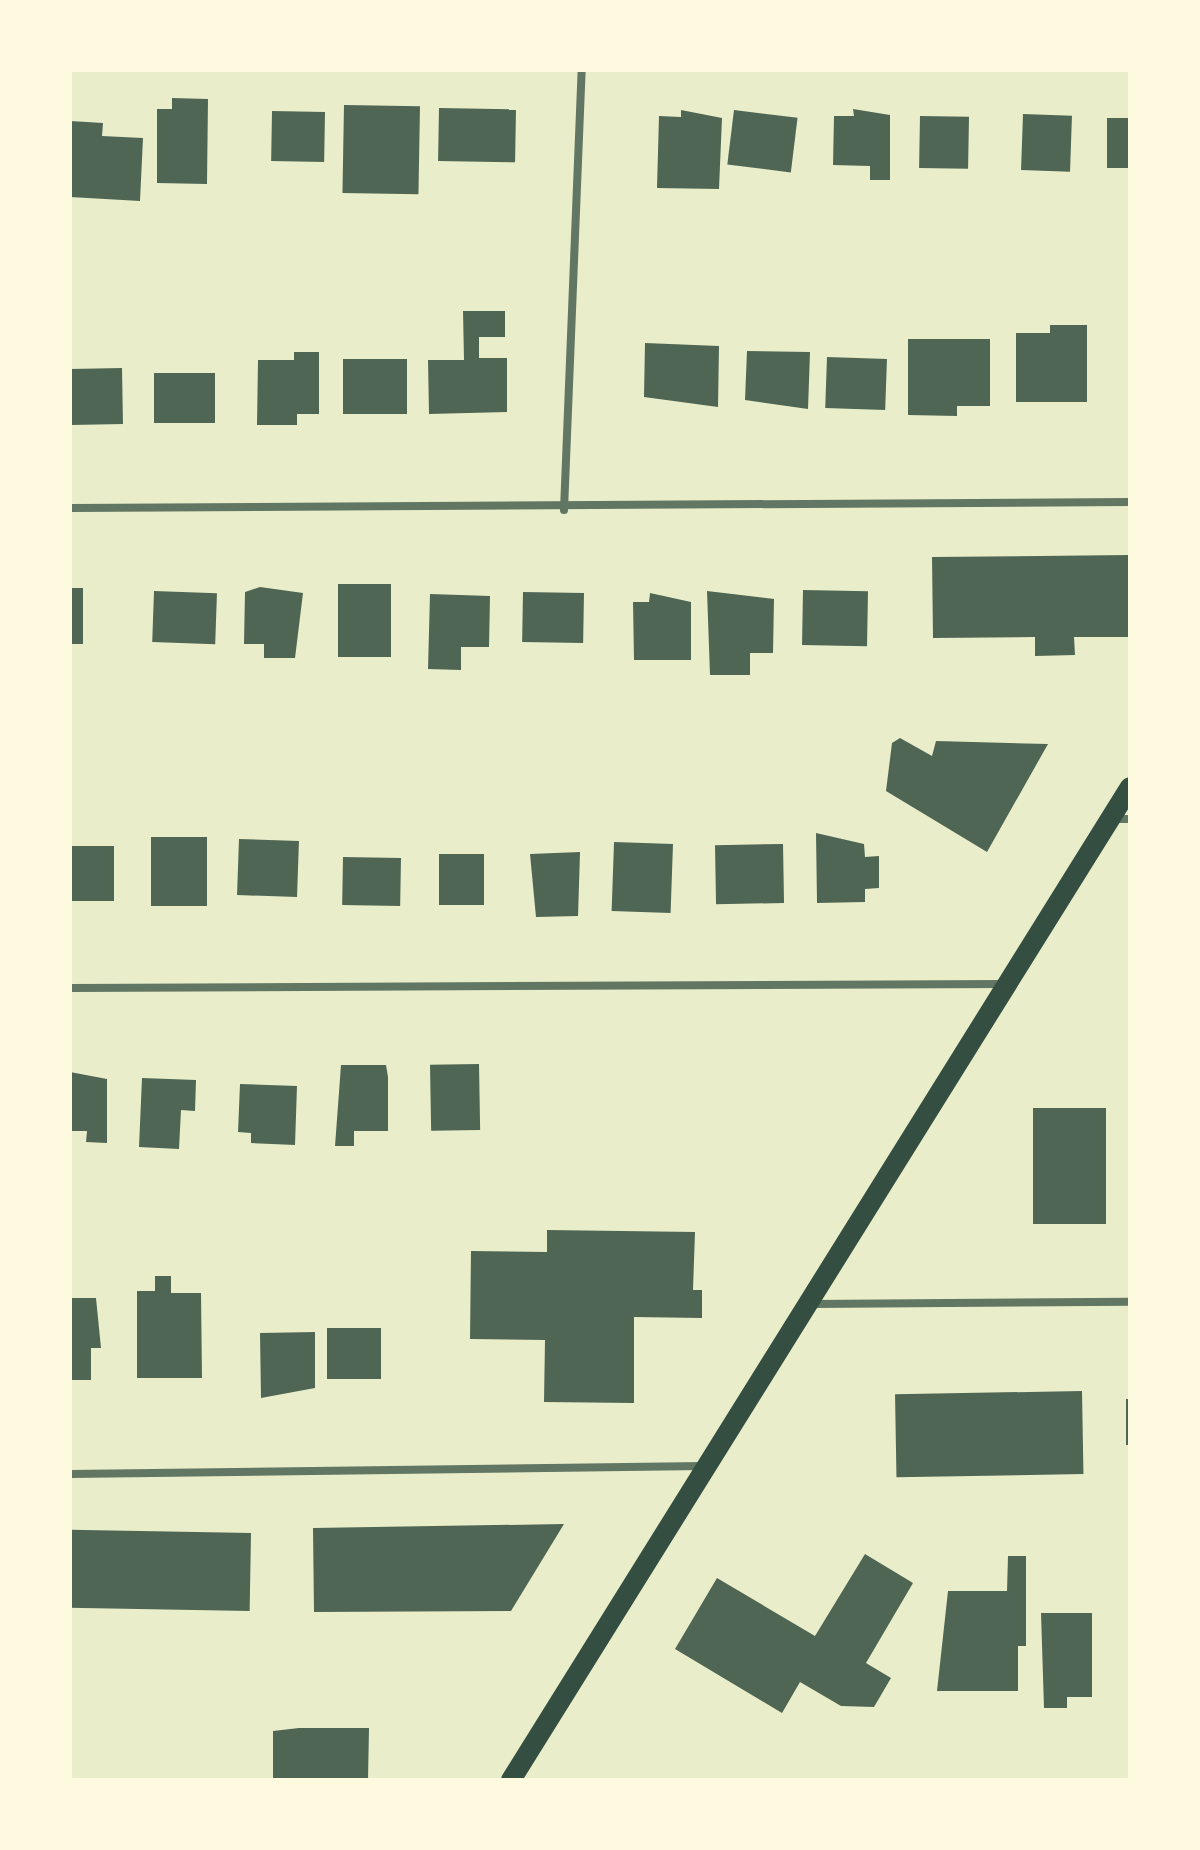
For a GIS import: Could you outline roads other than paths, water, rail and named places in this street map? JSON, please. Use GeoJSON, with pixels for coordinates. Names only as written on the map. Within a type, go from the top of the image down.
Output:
{"type":"FeatureCollection","features":[{"type":"Feature","properties":{"kind":"main road"},"geometry":{"type":"LineString","coordinates":[[511,1780],[1006,984],[1120,819],[1130,787]]}},
{"type":"Feature","properties":{"kind":"street"},"geometry":{"type":"LineString","coordinates":[[564,510],[582,70]]}},
{"type":"Feature","properties":{"kind":"street"},"geometry":{"type":"LineString","coordinates":[[70,508],[564,510],[1130,502]]}},
{"type":"Feature","properties":{"kind":"street"},"geometry":{"type":"LineString","coordinates":[[70,988],[1006,984]]}},
{"type":"Feature","properties":{"kind":"street"},"geometry":{"type":"LineString","coordinates":[[805,1304],[1130,1302]]}},
{"type":"Feature","properties":{"kind":"street"},"geometry":{"type":"LineString","coordinates":[[70,1474],[705,1466]]}}]}
